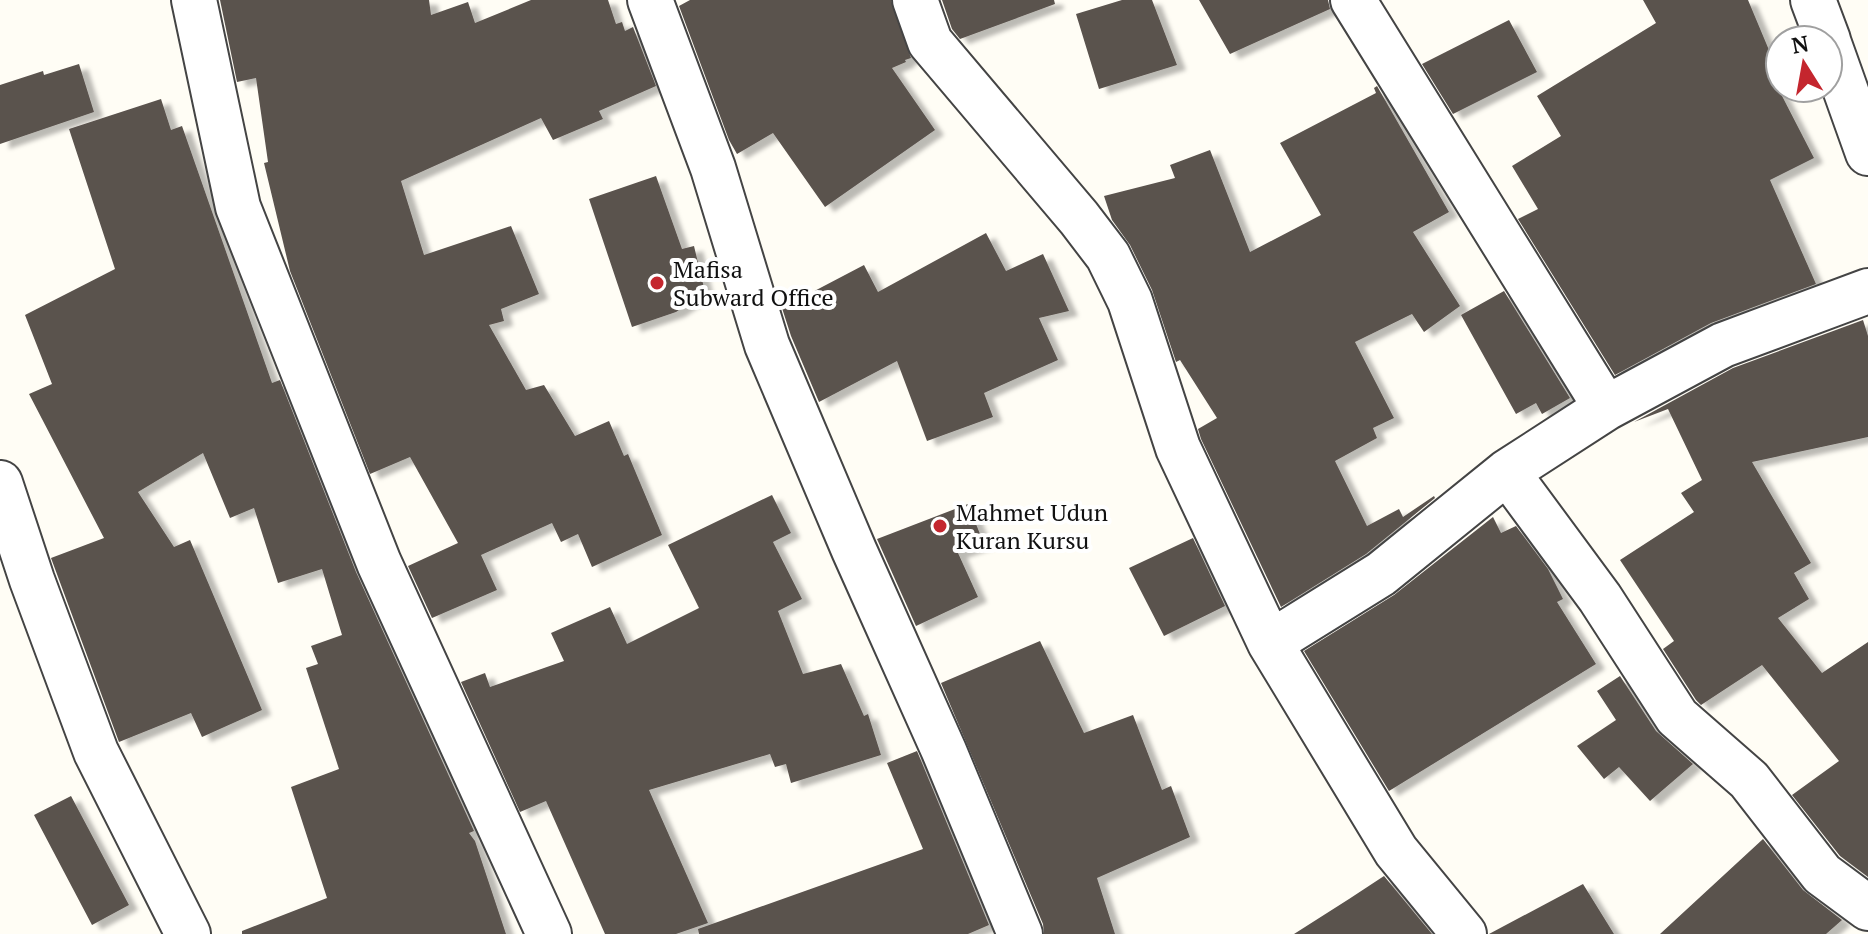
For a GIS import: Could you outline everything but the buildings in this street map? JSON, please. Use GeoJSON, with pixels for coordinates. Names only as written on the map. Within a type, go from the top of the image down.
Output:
{"type":"FeatureCollection","features":[{"type":"Feature","properties":{"kind":"street"},"geometry":{"type":"LineString","coordinates":[[194,0],[238,207],[379,563],[549,934]]}},
{"type":"Feature","properties":{"kind":"street"},"geometry":{"type":"LineString","coordinates":[[650,0],[713,168],[767,345],[1020,934]]}},
{"type":"Feature","properties":{"kind":"street"},"geometry":{"type":"LineString","coordinates":[[915,0],[930,42],[1108,256],[1130,301],[1178,448],[1270,643],[1396,851],[1464,934]]}},
{"type":"Feature","properties":{"kind":"street"},"geometry":{"type":"LineString","coordinates":[[1353,0],[1606,408]]}},
{"type":"Feature","properties":{"kind":"street"},"geometry":{"type":"LineString","coordinates":[[1813,0],[1822,24]]}},
{"type":"Feature","properties":{"kind":"street"},"geometry":{"type":"LineString","coordinates":[[1844,85],[1868,153]]}},
{"type":"Feature","properties":{"kind":"street"},"geometry":{"type":"LineString","coordinates":[[1270,643],[1381,574],[1507,472],[1606,408],[1723,345],[1868,291]]}},
{"type":"Feature","properties":{"kind":"street"},"geometry":{"type":"LineString","coordinates":[[1507,472],[1600,598],[1677,717],[1749,780],[1822,874],[1868,908]]}},
{"type":"Feature","properties":{"kind":"street"},"geometry":{"type":"LineString","coordinates":[[0,483],[16,584],[188,934]]}},
{"type":"Feature","properties":{"kind":"place","name":"Mafisa Subward Office"},"geometry":{"type":"Point","coordinates":[657,283]}},
{"type":"Feature","properties":{"kind":"place","name":"Mahmet Udun Kuran Kursu"},"geometry":{"type":"Point","coordinates":[940,526]}}]}
